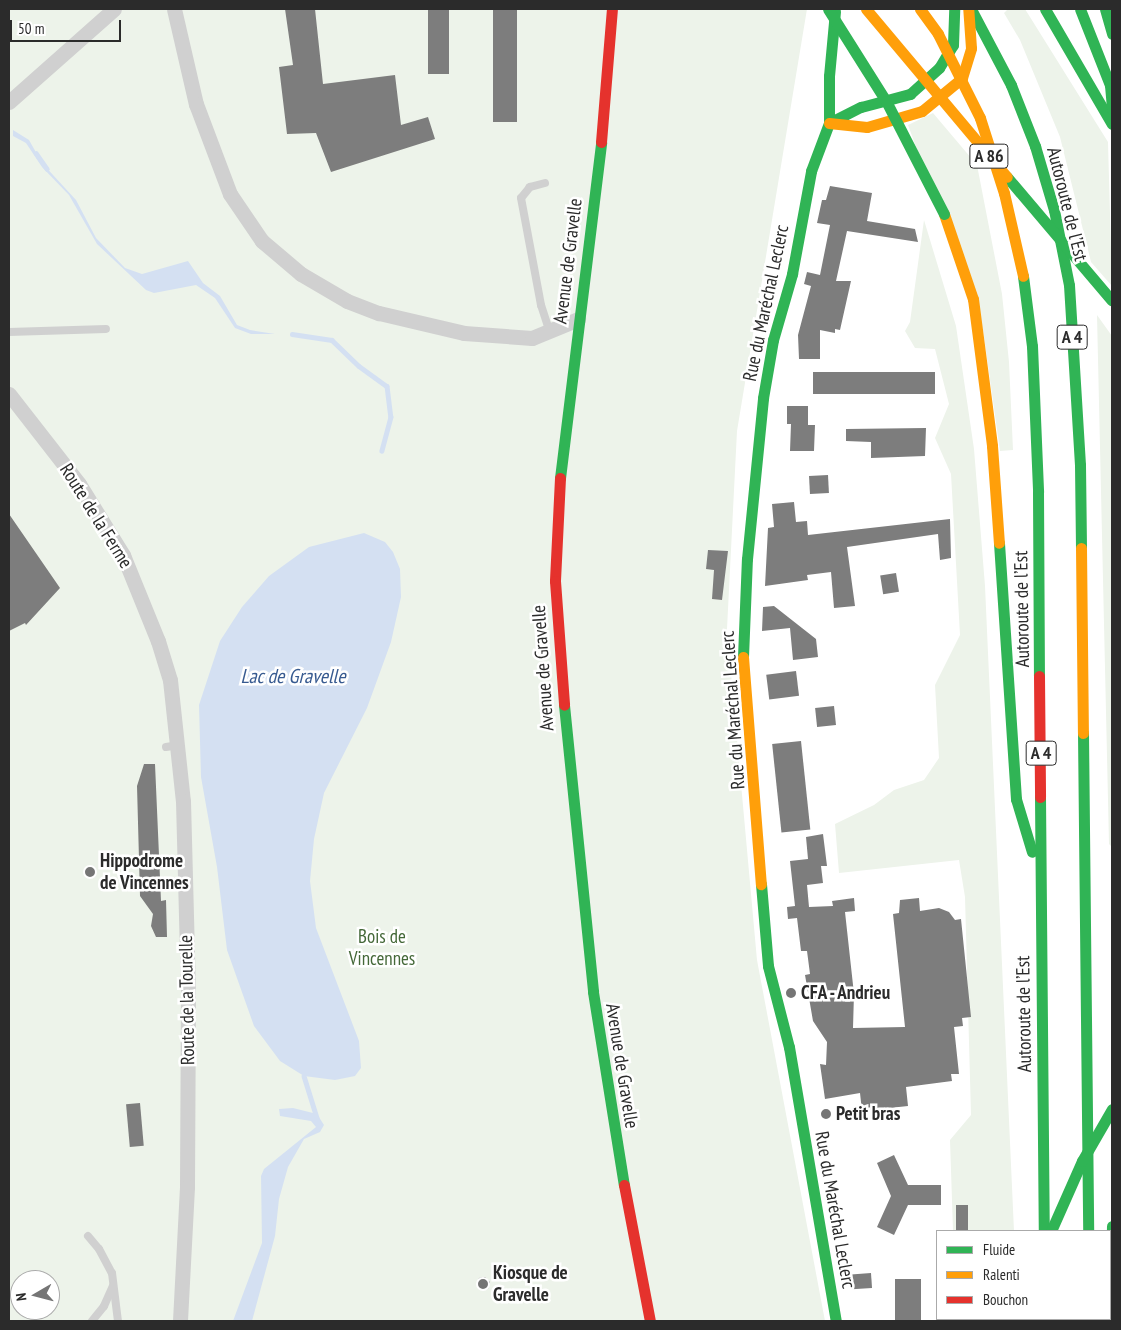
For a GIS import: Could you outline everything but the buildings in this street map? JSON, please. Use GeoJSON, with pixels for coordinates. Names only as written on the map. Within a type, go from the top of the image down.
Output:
{"type":"FeatureCollection","features":[{"type":"Feature","properties":{"kind":"main road","name":"Avenue de Gravelle"},"geometry":{"type":"LineString","coordinates":[[612,9],[602,131],[556,498],[556,606],[593,992],[618,1152],[650,1321]]}},
{"type":"Feature","properties":{"kind":"main road"},"geometry":{"type":"LineString","coordinates":[[828,9],[886,101],[944,214],[973,299],[992,446],[1016,799],[1039,874]]}},
{"type":"Feature","properties":{"kind":"main road","name":"Rue du Maréchal Leclerc"},"geometry":{"type":"LineString","coordinates":[[836,9],[829,76],[829,123],[811,172],[792,274],[773,340],[763,398],[747,559],[743,656],[768,966],[789,1048],[836,1321]]}},
{"type":"Feature","properties":{"kind":"main road","name":"A 86"},"geometry":{"type":"LineString","coordinates":[[866,9],[1112,301]]}},
{"type":"Feature","properties":{"kind":"main road","name":"Autoroute de l’Est"},"geometry":{"type":"LineString","coordinates":[[920,9],[938,34],[980,118],[1004,193],[1023,276],[1032,346],[1038,492],[1039,874],[1044,1230]]}},
{"type":"Feature","properties":{"kind":"main road"},"geometry":{"type":"LineString","coordinates":[[829,123],[861,107],[910,94],[939,68],[953,44],[954,9]]}},
{"type":"Feature","properties":{"kind":"main road"},"geometry":{"type":"LineString","coordinates":[[829,123],[867,127],[922,111],[962,78],[971,48],[970,9]]}},
{"type":"Feature","properties":{"kind":"main road","name":"Autoroute de l’Est"},"geometry":{"type":"LineString","coordinates":[[970,9],[1011,85],[1035,146],[1054,210],[1068,284],[1080,465],[1088,1230]]}},
{"type":"Feature","properties":{"kind":"main road"},"geometry":{"type":"LineString","coordinates":[[1045,9],[1112,124]]}},
{"type":"Feature","properties":{"kind":"main road"},"geometry":{"type":"LineString","coordinates":[[1080,9],[1110,85],[1112,110]]}},
{"type":"Feature","properties":{"kind":"main road"},"geometry":{"type":"LineString","coordinates":[[1105,9],[1112,34]]}},
{"type":"Feature","properties":{"kind":"main road"},"geometry":{"type":"LineString","coordinates":[[1051,1230],[1082,1161],[1112,1109]]}},
{"type":"Feature","properties":{"kind":"main road"},"geometry":{"type":"LineString","coordinates":[[1111,1274],[1112,1226]]}},
{"type":"Feature","properties":{"kind":"street"},"geometry":{"type":"LineString","coordinates":[[9,102],[114,9]]}},
{"type":"Feature","properties":{"kind":"street"},"geometry":{"type":"LineString","coordinates":[[174,9],[196,104],[230,194],[262,241],[301,274],[347,301],[407,321],[514,339],[550,332],[578,319]]}},
{"type":"Feature","properties":{"kind":"street","name":"Route de la Ferme"},"geometry":{"type":"LineString","coordinates":[[9,394],[80,484],[124,555],[158,641],[170,680]]}},
{"type":"Feature","properties":{"kind":"street","name":"Route de la Tourelle"},"geometry":{"type":"LineString","coordinates":[[170,680],[172,746],[185,859],[188,1053],[187,1187],[180,1321]]}},
{"type":"Feature","properties":{"kind":"lane"},"geometry":{"type":"LineString","coordinates":[[545,183],[530,187],[521,198],[541,305],[550,332]]}},
{"type":"Feature","properties":{"kind":"lane"},"geometry":{"type":"LineString","coordinates":[[9,332],[106,329]]}},
{"type":"Feature","properties":{"kind":"lane"},"geometry":{"type":"LineString","coordinates":[[88,1236],[108,1264],[114,1284],[118,1321]]}},
{"type":"Feature","properties":{"kind":"lane"},"geometry":{"type":"LineString","coordinates":[[92,1321],[104,1306],[114,1284]]}},
{"type":"Feature","properties":{"kind":"green space","name":"Bois de Vincennes"},"geometry":{"type":"Polygon","coordinates":[[[9,9],[807,9],[737,431],[727,629],[757,960],[825,1321],[9,1321],[9,9]]]}},
{"type":"Feature","properties":{"kind":"green space"},"geometry":{"type":"Polygon","coordinates":[[[1008,9],[1025,9],[1108,142],[1112,286],[1091,262],[1060,137],[1020,40],[1004,13],[1008,9]]]}},
{"type":"Feature","properties":{"kind":"green space"},"geometry":{"type":"Polygon","coordinates":[[[933,113],[977,165],[1002,294],[1009,362],[1013,450],[1000,451],[983,330],[908,125],[933,113]]]}},
{"type":"Feature","properties":{"kind":"green space"},"geometry":{"type":"Polygon","coordinates":[[[924,220],[956,326],[974,449],[985,586],[1014,1230],[953,1230],[950,1140],[971,1115],[965,897],[959,860],[839,873],[835,824],[874,805],[894,790],[924,780],[939,758],[935,685],[960,635],[951,474],[935,438],[949,404],[935,349],[915,348],[905,331],[910,322],[924,220]]]}},
{"type":"Feature","properties":{"kind":"green space"},"geometry":{"type":"Polygon","coordinates":[[[1097,315],[1112,336],[1112,847],[1109,844],[1097,315]]]}},
{"type":"Feature","properties":{"kind":"water"},"geometry":{"type":"Polygon","coordinates":[[[13,130],[29,140],[42,163],[76,200],[96,238],[125,268],[142,274],[188,261],[203,283],[220,296],[237,325],[250,330],[275,334],[251,334],[235,328],[215,298],[196,285],[154,293],[146,290],[97,244],[69,195],[42,167],[26,143],[13,136],[13,130]]]}},
{"type":"Feature","properties":{"kind":"water","name":"Lac de Gravelle"},"geometry":{"type":"Polygon","coordinates":[[[364,533],[385,542],[393,552],[400,569],[401,597],[391,642],[367,708],[324,793],[314,839],[310,881],[316,928],[359,1041],[361,1068],[355,1076],[335,1080],[304,1076],[280,1061],[254,1026],[227,950],[217,867],[201,777],[199,705],[220,641],[242,607],[269,576],[309,547],[364,533]]]}},
{"type":"Feature","properties":{"kind":"water"},"geometry":{"type":"Polygon","coordinates":[[[293,1108],[317,1114],[324,1125],[320,1132],[304,1139],[288,1167],[279,1199],[275,1236],[252,1321],[233,1321],[262,1243],[261,1176],[264,1169],[316,1127],[311,1121],[280,1116],[279,1109],[293,1108]]]}},
{"type":"Feature","properties":{"kind":"waterway"},"geometry":{"type":"LineString","coordinates":[[36,153],[47,169]]}},
{"type":"Feature","properties":{"kind":"waterway"},"geometry":{"type":"LineString","coordinates":[[292,334],[332,340],[359,366],[387,386],[391,417],[382,451]]}},
{"type":"Feature","properties":{"kind":"waterway"},"geometry":{"type":"LineString","coordinates":[[304,1076],[317,1118]]}},
{"type":"Feature","properties":{"kind":"traffic: fast"},"geometry":{"type":"LineString","coordinates":[[828,9],[886,101],[944,214]]}},
{"type":"Feature","properties":{"kind":"traffic: fast"},"geometry":{"type":"LineString","coordinates":[[829,123],[861,107],[910,94],[939,68],[953,45],[954,9]]}},
{"type":"Feature","properties":{"kind":"traffic: fast"},"geometry":{"type":"LineString","coordinates":[[971,9],[1011,85],[1035,146],[1054,210],[1069,285],[1080,465],[1081,548]]}},
{"type":"Feature","properties":{"kind":"traffic: fast"},"geometry":{"type":"LineString","coordinates":[[1045,9],[1112,124]]}},
{"type":"Feature","properties":{"kind":"traffic: fast"},"geometry":{"type":"LineString","coordinates":[[1080,9],[1110,85],[1112,109]]}},
{"type":"Feature","properties":{"kind":"traffic: fast"},"geometry":{"type":"LineString","coordinates":[[1105,9],[1112,34]]}},
{"type":"Feature","properties":{"kind":"traffic: fast"},"geometry":{"type":"LineString","coordinates":[[743,657],[747,559],[763,398],[773,340],[792,274],[811,171],[829,123],[829,76],[835,11]]}},
{"type":"Feature","properties":{"kind":"traffic: fast"},"geometry":{"type":"LineString","coordinates":[[560,478],[601,142]]}},
{"type":"Feature","properties":{"kind":"traffic: fast"},"geometry":{"type":"LineString","coordinates":[[1007,177],[1112,301]]}},
{"type":"Feature","properties":{"kind":"traffic: fast"},"geometry":{"type":"LineString","coordinates":[[1023,276],[1032,346],[1038,492],[1039,676]]}},
{"type":"Feature","properties":{"kind":"traffic: fast"},"geometry":{"type":"LineString","coordinates":[[999,543],[1016,799],[1032,852]]}},
{"type":"Feature","properties":{"kind":"traffic: fast"},"geometry":{"type":"LineString","coordinates":[[564,705],[593,992],[624,1185]]}},
{"type":"Feature","properties":{"kind":"traffic: fast"},"geometry":{"type":"LineString","coordinates":[[1083,733],[1088,1230]]}},
{"type":"Feature","properties":{"kind":"traffic: fast"},"geometry":{"type":"LineString","coordinates":[[1040,797],[1044,1230]]}},
{"type":"Feature","properties":{"kind":"traffic: fast"},"geometry":{"type":"LineString","coordinates":[[761,884],[768,966],[789,1047],[836,1321]]}},
{"type":"Feature","properties":{"kind":"traffic: fast"},"geometry":{"type":"LineString","coordinates":[[1051,1230],[1082,1161],[1112,1109]]}},
{"type":"Feature","properties":{"kind":"traffic: fast"},"geometry":{"type":"LineString","coordinates":[[1111,1274],[1112,1226]]}},
{"type":"Feature","properties":{"kind":"traffic: slow"},"geometry":{"type":"LineString","coordinates":[[866,9],[1007,177]]}},
{"type":"Feature","properties":{"kind":"traffic: slow"},"geometry":{"type":"LineString","coordinates":[[920,9],[938,34],[980,118],[1004,193],[1023,276]]}},
{"type":"Feature","properties":{"kind":"traffic: slow"},"geometry":{"type":"LineString","coordinates":[[829,123],[867,127],[922,111],[962,78],[971,48],[968,9]]}},
{"type":"Feature","properties":{"kind":"traffic: slow"},"geometry":{"type":"LineString","coordinates":[[944,214],[973,299],[992,446],[999,543]]}},
{"type":"Feature","properties":{"kind":"traffic: slow"},"geometry":{"type":"LineString","coordinates":[[1081,548],[1083,733]]}},
{"type":"Feature","properties":{"kind":"traffic: slow"},"geometry":{"type":"LineString","coordinates":[[743,657],[761,884]]}},
{"type":"Feature","properties":{"kind":"traffic: jam"},"geometry":{"type":"LineString","coordinates":[[601,142],[612,9]]}},
{"type":"Feature","properties":{"kind":"traffic: jam"},"geometry":{"type":"LineString","coordinates":[[560,478],[555,581],[564,705]]}},
{"type":"Feature","properties":{"kind":"traffic: jam"},"geometry":{"type":"LineString","coordinates":[[1039,676],[1040,797]]}},
{"type":"Feature","properties":{"kind":"traffic: jam"},"geometry":{"type":"LineString","coordinates":[[624,1185],[650,1321]]}},
{"type":"Feature","properties":{"kind":"place","name":"Hippodrome de Vincennes"},"geometry":{"type":"Point","coordinates":[90,872]}},
{"type":"Feature","properties":{"kind":"place","name":"CFA - Andrieu"},"geometry":{"type":"Point","coordinates":[791,993]}},
{"type":"Feature","properties":{"kind":"place","name":"Petit bras"},"geometry":{"type":"Point","coordinates":[826,1114]}},
{"type":"Feature","properties":{"kind":"place","name":"Kiosque de Gravelle"},"geometry":{"type":"Point","coordinates":[483,1284]}}]}
